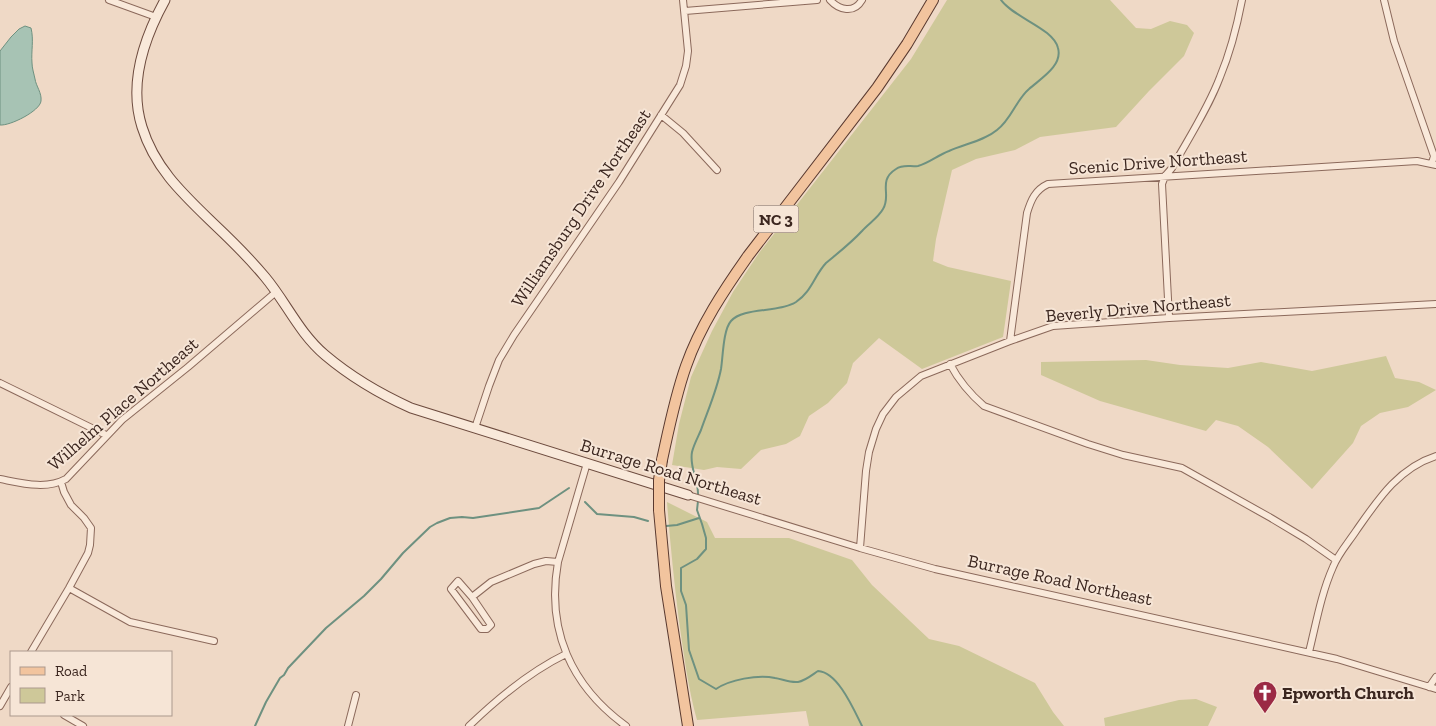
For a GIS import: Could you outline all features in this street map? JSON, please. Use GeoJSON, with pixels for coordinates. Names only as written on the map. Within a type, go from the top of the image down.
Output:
{"type":"FeatureCollection","features":[{"type":"Feature","properties":{"kind":"main road","name":"NC 3"},"geometry":{"type":"LineString","coordinates":[[688,726],[662,560],[659,510],[659,480],[662,460],[674,402],[686,366],[700,333],[748,256],[877,88],[907,44],[933,0]]}},
{"type":"Feature","properties":{"kind":"street"},"geometry":{"type":"LineString","coordinates":[[109,0],[156,18]]}},
{"type":"Feature","properties":{"kind":"street","name":"Burrage Road Northeast"},"geometry":{"type":"LineString","coordinates":[[165,0],[146,40],[137,84],[137,105],[142,127],[154,155],[165,174],[180,192],[245,254],[267,279],[307,337],[324,354],[372,389],[411,408],[860,548],[944,571],[1309,652],[1436,689]]}},
{"type":"Feature","properties":{"kind":"street","name":"Williamsburg Drive Northeast"},"geometry":{"type":"LineString","coordinates":[[475,428],[488,386],[499,360],[615,188],[680,85],[688,51],[683,0]]}},
{"type":"Feature","properties":{"kind":"street"},"geometry":{"type":"LineString","coordinates":[[684,11],[817,0]]}},
{"type":"Feature","properties":{"kind":"street"},"geometry":{"type":"LineString","coordinates":[[830,0],[834,5],[847,10],[856,7],[862,0]]}},
{"type":"Feature","properties":{"kind":"street"},"geometry":{"type":"LineString","coordinates":[[1170,318],[1162,184],[1220,78],[1230,50],[1242,0]]}},
{"type":"Feature","properties":{"kind":"street"},"geometry":{"type":"LineString","coordinates":[[1384,0],[1394,41],[1434,156],[1434,164]]}},
{"type":"Feature","properties":{"kind":"street"},"geometry":{"type":"LineString","coordinates":[[661,115],[683,133],[717,170]]}},
{"type":"Feature","properties":{"kind":"street","name":"Scenic Drive Northeast"},"geometry":{"type":"LineString","coordinates":[[1010,341],[1027,213],[1031,200],[1041,187],[1053,183],[1417,161],[1434,164]]}},
{"type":"Feature","properties":{"kind":"street","name":"Wilhelm Place Northeast"},"geometry":{"type":"LineString","coordinates":[[0,479],[40,485],[61,482],[72,474],[106,436],[140,404],[188,367],[276,292]]}},
{"type":"Feature","properties":{"kind":"street","name":"Beverly Drive Northeast"},"geometry":{"type":"LineString","coordinates":[[860,548],[863,530],[866,471],[876,429],[883,414],[896,397],[921,376],[1053,326],[1436,304]]}},
{"type":"Feature","properties":{"kind":"street"},"geometry":{"type":"LineString","coordinates":[[950,364],[972,396],[984,406],[1088,444],[1182,468],[1306,538],[1336,560]]}},
{"type":"Feature","properties":{"kind":"street"},"geometry":{"type":"LineString","coordinates":[[0,383],[106,436]]}},
{"type":"Feature","properties":{"kind":"street"},"geometry":{"type":"LineString","coordinates":[[1309,652],[1324,592],[1336,560],[1383,493],[1406,471],[1436,456]]}},
{"type":"Feature","properties":{"kind":"street"},"geometry":{"type":"LineString","coordinates":[[587,463],[558,562],[556,575],[556,619],[566,654],[576,673],[590,693],[611,715],[626,726]]}},
{"type":"Feature","properties":{"kind":"street"},"geometry":{"type":"LineString","coordinates":[[33,651],[88,553],[92,539],[91,528],[72,505],[64,492],[61,482]]}},
{"type":"Feature","properties":{"kind":"street"},"geometry":{"type":"LineString","coordinates":[[472,597],[492,582],[534,564],[546,561],[558,562]]}},
{"type":"Feature","properties":{"kind":"street"},"geometry":{"type":"LineString","coordinates":[[458,581],[472,597],[492,625],[487,629],[481,629],[451,589],[458,581]]}},
{"type":"Feature","properties":{"kind":"street"},"geometry":{"type":"LineString","coordinates":[[69,588],[130,622],[214,641]]}},
{"type":"Feature","properties":{"kind":"street"},"geometry":{"type":"LineString","coordinates":[[469,726],[491,705],[540,668],[566,654]]}},
{"type":"Feature","properties":{"kind":"street"},"geometry":{"type":"LineString","coordinates":[[1429,687],[1436,677]]}},
{"type":"Feature","properties":{"kind":"street"},"geometry":{"type":"LineString","coordinates":[[0,706],[10,689]]}},
{"type":"Feature","properties":{"kind":"street"},"geometry":{"type":"LineString","coordinates":[[348,726],[356,695]]}},
{"type":"Feature","properties":{"kind":"street"},"geometry":{"type":"LineString","coordinates":[[66,716],[83,726]]}},
{"type":"Feature","properties":{"kind":"green space"},"geometry":{"type":"Polygon","coordinates":[[[947,0],[1110,0],[1136,28],[1151,29],[1170,21],[1187,25],[1194,33],[1184,56],[1116,127],[1040,137],[1015,150],[976,159],[952,170],[936,239],[933,261],[948,267],[1011,281],[1003,337],[922,369],[879,338],[853,363],[847,383],[828,403],[809,416],[800,436],[786,444],[761,450],[741,469],[717,467],[704,470],[672,465],[679,424],[691,377],[712,331],[733,292],[759,253],[911,59],[947,0]]]}},
{"type":"Feature","properties":{"kind":"green space"},"geometry":{"type":"Polygon","coordinates":[[[1386,356],[1395,378],[1419,382],[1436,390],[1408,407],[1380,413],[1361,426],[1353,443],[1312,489],[1268,447],[1238,426],[1216,420],[1206,431],[1100,401],[1041,375],[1041,362],[1146,360],[1180,365],[1228,368],[1261,362],[1312,371],[1386,356]]]}},
{"type":"Feature","properties":{"kind":"green space"},"geometry":{"type":"Polygon","coordinates":[[[667,502],[707,522],[715,538],[789,538],[852,560],[872,585],[929,639],[959,646],[1035,683],[1064,726],[809,726],[806,711],[697,720],[679,621],[667,502]]]}},
{"type":"Feature","properties":{"kind":"green space"},"geometry":{"type":"Polygon","coordinates":[[[1196,699],[1217,707],[1208,726],[1105,726],[1104,718],[1179,700],[1196,699]]]}},
{"type":"Feature","properties":{"kind":"shaded area"},"geometry":{"type":"Polygon","coordinates":[[[25,26],[31,28],[32,67],[41,95],[41,101],[36,109],[24,117],[5,125],[0,125],[0,51],[19,29],[25,26]]]}},
{"type":"Feature","properties":{"kind":"waterway"},"geometry":{"type":"LineString","coordinates":[[698,496],[691,458],[692,452],[717,385],[726,331],[731,321],[744,314],[780,308],[796,302],[806,293],[826,263],[881,212],[885,204],[886,183],[890,174],[901,167],[922,165],[945,153],[992,134],[1002,126],[1024,94],[1050,72],[1054,66],[1059,55],[1055,41],[1001,0]]}},
{"type":"Feature","properties":{"kind":"waterway"},"geometry":{"type":"LineString","coordinates":[[255,726],[266,702],[288,668],[326,628],[364,596],[403,553],[430,527],[450,518],[473,518],[539,508],[569,488]]}},
{"type":"Feature","properties":{"kind":"waterway"},"geometry":{"type":"LineString","coordinates":[[698,501],[697,510],[706,538],[706,549],[697,559],[681,568],[681,591],[686,605],[689,650],[699,679],[716,689],[728,683],[752,677],[778,678],[798,682],[818,671],[825,673],[845,693],[862,726]]}},
{"type":"Feature","properties":{"kind":"waterway"},"geometry":{"type":"LineString","coordinates":[[585,502],[597,514],[634,517],[648,521]]}},
{"type":"Feature","properties":{"kind":"waterway"},"geometry":{"type":"LineString","coordinates":[[666,526],[677,525],[699,518]]}},
{"type":"Feature","properties":{"kind":"place","name":"Epworth Church"},"geometry":{"type":"Point","coordinates":[1265,714]}}]}
